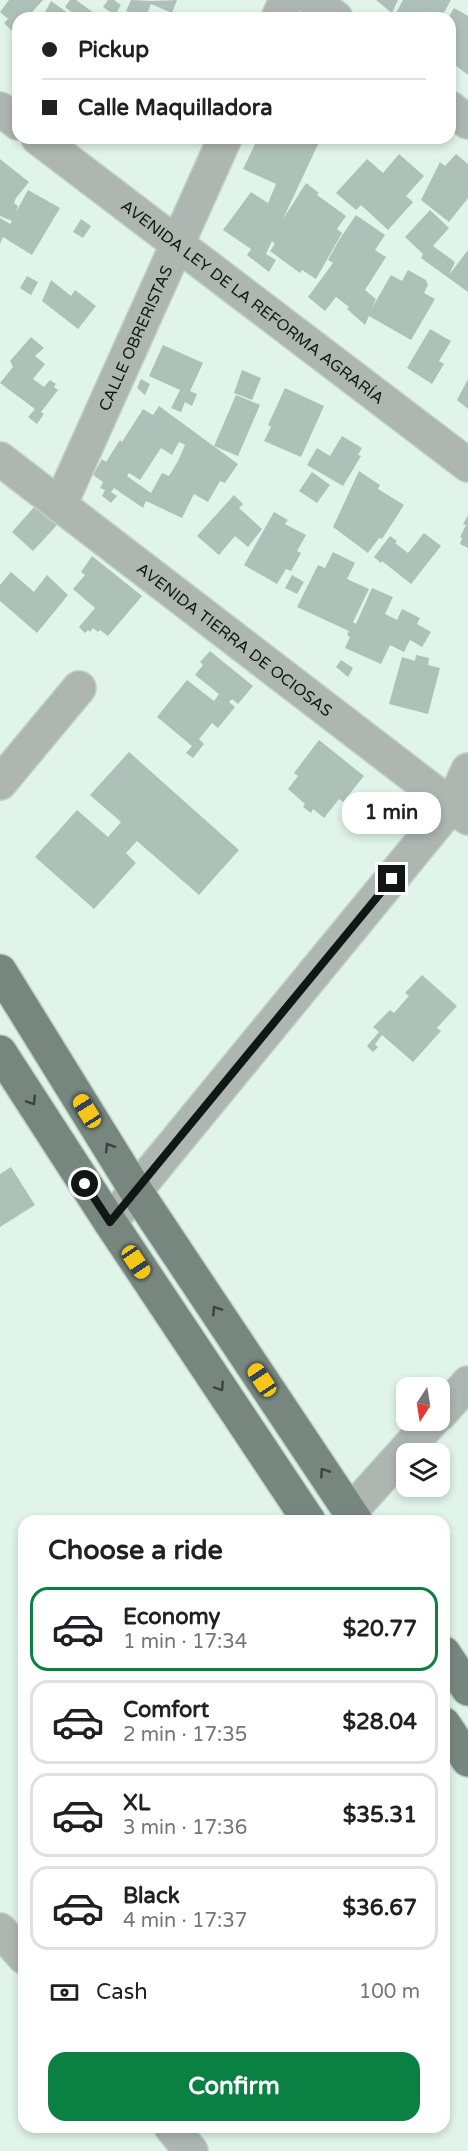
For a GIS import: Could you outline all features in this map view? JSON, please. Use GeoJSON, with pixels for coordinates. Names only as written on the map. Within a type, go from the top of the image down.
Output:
{"type":"FeatureCollection","features":[{"type":"Feature","properties":{"kind":"main road"},"geometry":{"type":"LineString","coordinates":[[0,971],[136,1191],[352,1515]]}},
{"type":"Feature","properties":{"kind":"main road"},"geometry":{"type":"LineString","coordinates":[[0,1052],[305,1515]]}},
{"type":"Feature","properties":{"kind":"main road"},"geometry":{"type":"LineString","coordinates":[[450,1662],[468,1689]]}},
{"type":"Feature","properties":{"kind":"main road"},"geometry":{"type":"LineString","coordinates":[[450,1733],[468,1760]]}},
{"type":"Feature","properties":{"kind":"street"},"geometry":{"type":"LineString","coordinates":[[313,0],[328,12]]}},
{"type":"Feature","properties":{"kind":"street"},"geometry":{"type":"LineString","coordinates":[[0,109],[12,118]]}},
{"type":"Feature","properties":{"kind":"street"},"geometry":{"type":"LineString","coordinates":[[456,113],[468,122]]}},
{"type":"Feature","properties":{"kind":"street","name":"AVENIDA LEY DE LA REFORMA AGRARÍA"},"geometry":{"type":"LineString","coordinates":[[46,144],[468,465]]}},
{"type":"Feature","properties":{"kind":"street","name":"CALLE OBRERISTAS"},"geometry":{"type":"LineString","coordinates":[[60,505],[222,144]]}},
{"type":"Feature","properties":{"kind":"street","name":"AVENIDA TIERRA DE OCIOSAS"},"geometry":{"type":"LineString","coordinates":[[0,459],[460,812]]}},
{"type":"Feature","properties":{"kind":"street"},"geometry":{"type":"LineString","coordinates":[[0,783],[79,688]]}},
{"type":"Feature","properties":{"kind":"street"},"geometry":{"type":"LineString","coordinates":[[110,1222],[460,812],[468,770]]}},
{"type":"Feature","properties":{"kind":"street"},"geometry":{"type":"LineString","coordinates":[[450,1403],[468,1383]]}},
{"type":"Feature","properties":{"kind":"street"},"geometry":{"type":"LineString","coordinates":[[354,1515],[424,1431]]}},
{"type":"Feature","properties":{"kind":"street"},"geometry":{"type":"LineString","coordinates":[[0,1930],[18,1950]]}},
{"type":"Feature","properties":{"kind":"street"},"geometry":{"type":"LineString","coordinates":[[176,2133],[192,2151]]}},
{"type":"Feature","properties":{"kind":"building"},"geometry":{"type":"Polygon","coordinates":[[[9,0],[43,0],[32,12],[12,12],[12,31],[4,23],[8,19],[0,12],[9,0]]]}},
{"type":"Feature","properties":{"kind":"building"},"geometry":{"type":"Polygon","coordinates":[[[70,0],[76,0],[93,12],[71,12],[65,7],[70,0]]]}},
{"type":"Feature","properties":{"kind":"building"},"geometry":{"type":"Polygon","coordinates":[[[108,0],[114,0],[121,5],[117,12],[110,12],[103,7],[108,0]]]}},
{"type":"Feature","properties":{"kind":"building"},"geometry":{"type":"Polygon","coordinates":[[[131,0],[177,0],[172,12],[151,4],[148,12],[126,11],[131,0]]]}},
{"type":"Feature","properties":{"kind":"building"},"geometry":{"type":"Polygon","coordinates":[[[376,0],[398,0],[391,12],[376,0]]]}},
{"type":"Feature","properties":{"kind":"building"},"geometry":{"type":"Polygon","coordinates":[[[403,0],[451,0],[444,12],[397,12],[403,0]]]}},
{"type":"Feature","properties":{"kind":"building"},"geometry":{"type":"Polygon","coordinates":[[[51,1],[67,12],[45,12],[51,1]]]}},
{"type":"Feature","properties":{"kind":"building"},"geometry":{"type":"Polygon","coordinates":[[[454,8],[468,16],[468,75],[456,66],[456,12],[452,12],[454,8]]]}},
{"type":"Feature","properties":{"kind":"building"},"geometry":{"type":"Polygon","coordinates":[[[255,144],[318,144],[283,219],[306,183],[319,193],[317,195],[346,216],[337,229],[342,233],[316,279],[302,270],[300,273],[270,251],[275,244],[272,241],[266,254],[276,260],[269,272],[247,255],[251,249],[223,230],[251,192],[268,203],[276,184],[243,169],[255,144]]]}},
{"type":"Feature","properties":{"kind":"building"},"geometry":{"type":"Polygon","coordinates":[[[399,154],[424,176],[406,196],[413,202],[388,230],[361,205],[356,210],[336,193],[367,159],[383,173],[399,154]]]}},
{"type":"Feature","properties":{"kind":"building"},"geometry":{"type":"Polygon","coordinates":[[[456,154],[468,164],[468,198],[449,222],[421,200],[440,162],[445,166],[456,154]]]}},
{"type":"Feature","properties":{"kind":"building"},"geometry":{"type":"Polygon","coordinates":[[[0,159],[29,182],[16,198],[14,203],[18,206],[16,212],[28,190],[60,208],[32,255],[3,237],[0,244],[0,218],[10,224],[12,221],[0,216],[0,159]]]}},
{"type":"Feature","properties":{"kind":"building"},"geometry":{"type":"Polygon","coordinates":[[[430,210],[449,228],[433,246],[455,262],[449,275],[468,250],[468,292],[421,258],[423,254],[405,237],[430,210]]]}},
{"type":"Feature","properties":{"kind":"building"},"geometry":{"type":"Polygon","coordinates":[[[356,215],[385,235],[375,250],[386,257],[365,290],[376,299],[372,308],[391,275],[402,281],[408,270],[426,280],[428,285],[424,293],[435,299],[411,340],[369,316],[365,325],[347,309],[349,307],[336,297],[325,311],[308,297],[333,263],[328,260],[356,215]]]}},
{"type":"Feature","properties":{"kind":"building"},"geometry":{"type":"Polygon","coordinates":[[[81,219],[91,226],[83,238],[73,232],[81,219]]]}},
{"type":"Feature","properties":{"kind":"building"},"geometry":{"type":"Polygon","coordinates":[[[27,276],[38,282],[31,295],[20,288],[27,276]]]}},
{"type":"Feature","properties":{"kind":"building"},"geometry":{"type":"Polygon","coordinates":[[[51,280],[71,296],[75,290],[96,306],[78,329],[42,301],[51,280]]]}},
{"type":"Feature","properties":{"kind":"building"},"geometry":{"type":"Polygon","coordinates":[[[430,329],[451,341],[439,361],[444,364],[432,384],[407,368],[430,329]]]}},
{"type":"Feature","properties":{"kind":"building"},"geometry":{"type":"Polygon","coordinates":[[[31,337],[44,348],[35,356],[45,364],[33,379],[44,387],[50,380],[56,384],[54,387],[58,390],[41,412],[44,414],[37,424],[28,417],[35,409],[0,383],[13,367],[10,361],[31,337]]]}},
{"type":"Feature","properties":{"kind":"building"},"geometry":{"type":"Polygon","coordinates":[[[163,345],[203,363],[190,391],[197,394],[192,406],[185,402],[181,412],[171,408],[180,390],[149,376],[163,345]]]}},
{"type":"Feature","properties":{"kind":"building"},"geometry":{"type":"Polygon","coordinates":[[[242,370],[261,378],[252,400],[234,393],[242,370]]]}},
{"type":"Feature","properties":{"kind":"building"},"geometry":{"type":"Polygon","coordinates":[[[141,379],[150,384],[145,395],[137,388],[141,379]]]}},
{"type":"Feature","properties":{"kind":"building"},"geometry":{"type":"Polygon","coordinates":[[[468,379],[468,409],[457,400],[468,379]]]}},
{"type":"Feature","properties":{"kind":"building"},"geometry":{"type":"Polygon","coordinates":[[[285,388],[324,406],[301,457],[264,441],[271,427],[268,425],[285,388]]]}},
{"type":"Feature","properties":{"kind":"building"},"geometry":{"type":"Polygon","coordinates":[[[236,395],[260,405],[238,456],[214,446],[236,395]]]}},
{"type":"Feature","properties":{"kind":"building"},"geometry":{"type":"Polygon","coordinates":[[[159,406],[238,464],[225,483],[220,481],[208,502],[194,494],[182,518],[146,501],[143,508],[114,488],[111,492],[117,496],[111,503],[102,496],[105,490],[100,488],[103,482],[93,475],[102,459],[106,462],[120,440],[122,442],[143,409],[153,415],[159,406]],[[179,442],[172,455],[161,448],[140,480],[129,473],[127,476],[151,493],[162,473],[169,476],[185,445],[179,442]]]}},
{"type":"Feature","properties":{"kind":"building"},"geometry":{"type":"Polygon","coordinates":[[[342,436],[362,448],[358,455],[361,456],[343,486],[307,465],[317,448],[330,456],[342,436]]]}},
{"type":"Feature","properties":{"kind":"building"},"geometry":{"type":"Polygon","coordinates":[[[359,471],[380,485],[378,489],[404,505],[382,539],[379,538],[368,553],[333,527],[359,471]]]}},
{"type":"Feature","properties":{"kind":"building"},"geometry":{"type":"Polygon","coordinates":[[[312,472],[330,485],[317,503],[299,491],[312,472]]]}},
{"type":"Feature","properties":{"kind":"building"},"geometry":{"type":"Polygon","coordinates":[[[234,495],[243,504],[239,508],[262,529],[248,547],[235,536],[219,555],[197,536],[234,495]]]}},
{"type":"Feature","properties":{"kind":"building"},"geometry":{"type":"Polygon","coordinates":[[[35,506],[57,525],[33,551],[12,532],[35,506]]]}},
{"type":"Feature","properties":{"kind":"building"},"geometry":{"type":"Polygon","coordinates":[[[274,512],[288,520],[285,524],[306,535],[297,551],[301,553],[291,571],[286,569],[277,584],[244,565],[274,512]]]}},
{"type":"Feature","properties":{"kind":"building"},"geometry":{"type":"Polygon","coordinates":[[[468,515],[468,548],[460,544],[462,538],[460,537],[468,515]]]}},
{"type":"Feature","properties":{"kind":"building"},"geometry":{"type":"Polygon","coordinates":[[[424,533],[441,546],[411,584],[374,557],[390,536],[408,553],[424,533]]]}},
{"type":"Feature","properties":{"kind":"building"},"geometry":{"type":"Polygon","coordinates":[[[333,552],[355,563],[347,579],[369,589],[353,622],[356,624],[372,588],[393,597],[385,614],[397,620],[402,609],[420,618],[417,624],[431,632],[422,647],[410,640],[404,652],[390,645],[381,664],[345,648],[350,637],[347,635],[349,631],[297,607],[318,565],[325,568],[333,552]]]}},
{"type":"Feature","properties":{"kind":"building"},"geometry":{"type":"Polygon","coordinates":[[[92,556],[142,596],[108,636],[93,628],[90,632],[88,630],[85,633],[79,627],[95,608],[73,589],[85,575],[81,572],[92,556]]]}},
{"type":"Feature","properties":{"kind":"building"},"geometry":{"type":"Polygon","coordinates":[[[11,572],[34,592],[47,575],[68,595],[37,633],[0,601],[0,585],[11,572]]]}},
{"type":"Feature","properties":{"kind":"building"},"geometry":{"type":"Polygon","coordinates":[[[292,575],[304,582],[297,594],[285,588],[292,575]]]}},
{"type":"Feature","properties":{"kind":"building"},"geometry":{"type":"Polygon","coordinates":[[[210,651],[253,686],[238,704],[232,699],[229,702],[235,707],[218,728],[212,723],[199,739],[204,744],[193,758],[186,753],[192,746],[157,717],[187,680],[214,701],[219,694],[195,675],[203,665],[200,662],[210,651]]]}},
{"type":"Feature","properties":{"kind":"building"},"geometry":{"type":"Polygon","coordinates":[[[416,655],[429,658],[428,665],[440,668],[428,714],[389,704],[402,657],[415,661],[416,655]]]}},
{"type":"Feature","properties":{"kind":"building"},"geometry":{"type":"Polygon","coordinates":[[[341,660],[353,668],[348,677],[336,667],[341,660]]]}},
{"type":"Feature","properties":{"kind":"building"},"geometry":{"type":"Polygon","coordinates":[[[319,740],[364,776],[343,802],[339,799],[324,818],[313,809],[311,813],[303,807],[305,804],[288,789],[298,776],[294,773],[319,740]]]}},
{"type":"Feature","properties":{"kind":"building"},"geometry":{"type":"Polygon","coordinates":[[[129,752],[239,850],[199,895],[137,841],[126,853],[136,863],[94,909],[35,857],[77,810],[108,837],[121,822],[90,795],[129,752]]]}},
{"type":"Feature","properties":{"kind":"building"},"geometry":{"type":"Polygon","coordinates":[[[422,975],[457,1006],[437,1028],[441,1031],[413,1062],[382,1035],[375,1044],[378,1047],[373,1052],[367,1046],[379,1032],[373,1027],[390,1010],[394,1013],[409,996],[405,993],[422,975]]]}},
{"type":"Feature","properties":{"kind":"building"},"geometry":{"type":"Polygon","coordinates":[[[11,1167],[35,1205],[0,1227],[0,1174],[11,1167]]]}},
{"type":"Feature","properties":{"kind":"route"},"geometry":{"type":"LineString","coordinates":[[85,1184],[110,1222],[392,879]]}}]}
